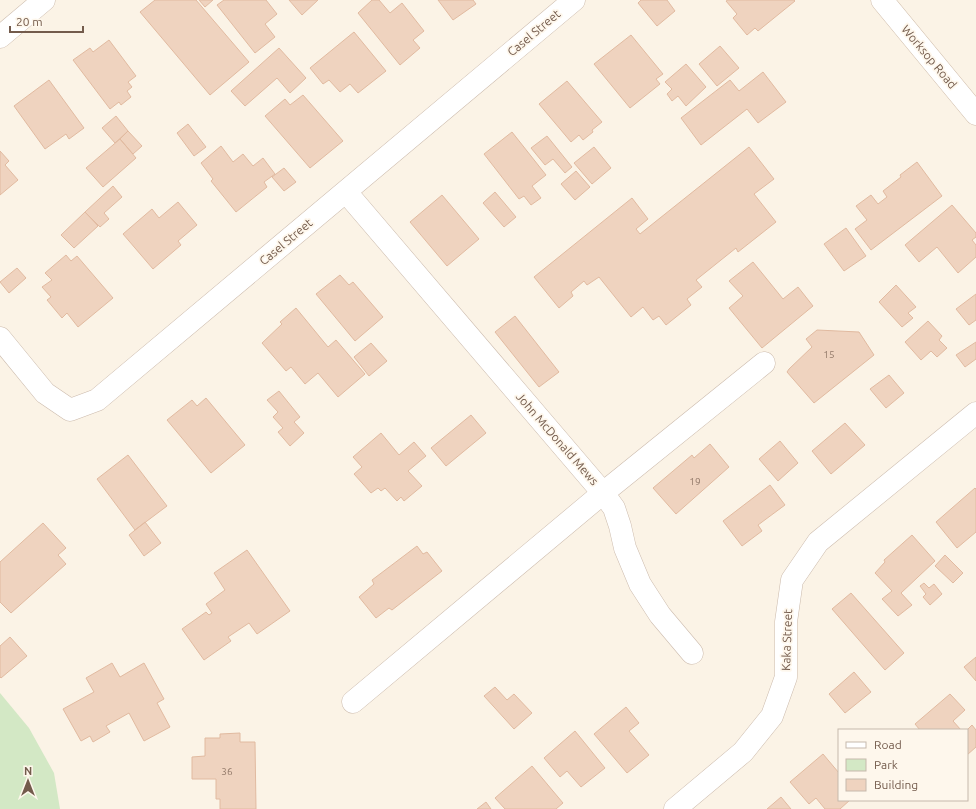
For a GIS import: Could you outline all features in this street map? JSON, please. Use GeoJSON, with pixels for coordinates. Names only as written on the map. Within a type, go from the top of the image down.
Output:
{"type":"FeatureCollection","features":[{"type":"Feature","properties":{"kind":"street"},"geometry":{"type":"LineString","coordinates":[[0,37],[44,0]]}},
{"type":"Feature","properties":{"kind":"street","name":"Casel Street"},"geometry":{"type":"LineString","coordinates":[[0,338],[45,393],[70,410],[97,400],[574,0]]}},
{"type":"Feature","properties":{"kind":"street","name":"Worksop Road"},"geometry":{"type":"LineString","coordinates":[[882,0],[976,114]]}},
{"type":"Feature","properties":{"kind":"street","name":"John McDonald Mews"},"geometry":{"type":"LineString","coordinates":[[346,192],[603,493],[353,702]]}},
{"type":"Feature","properties":{"kind":"street"},"geometry":{"type":"LineString","coordinates":[[692,653],[660,616],[640,584],[625,548],[614,508],[603,493],[764,363]]}},
{"type":"Feature","properties":{"kind":"street","name":"Kaka Street"},"geometry":{"type":"LineString","coordinates":[[675,809],[743,752],[772,716],[786,677],[786,622],[792,580],[818,542],[976,413]]}},
{"type":"Feature","properties":{"kind":"green space"},"geometry":{"type":"Polygon","coordinates":[[[0,693],[29,728],[54,773],[60,809],[0,809],[0,693]]]}},
{"type":"Feature","properties":{"kind":"building"},"geometry":{"type":"Polygon","coordinates":[[[155,0],[196,0],[249,62],[210,95],[140,12],[155,0]]]}},
{"type":"Feature","properties":{"kind":"building"},"geometry":{"type":"Polygon","coordinates":[[[199,0],[213,0],[205,7],[199,0]]]}},
{"type":"Feature","properties":{"kind":"building"},"geometry":{"type":"Polygon","coordinates":[[[224,0],[266,0],[277,14],[265,24],[275,37],[255,53],[217,5],[224,0]]]}},
{"type":"Feature","properties":{"kind":"building"},"geometry":{"type":"Polygon","coordinates":[[[289,0],[318,0],[302,15],[289,0]]]}},
{"type":"Feature","properties":{"kind":"building"},"geometry":{"type":"Polygon","coordinates":[[[372,0],[379,0],[390,13],[402,3],[424,31],[413,40],[420,48],[400,65],[358,13],[372,0]]]}},
{"type":"Feature","properties":{"kind":"building"},"geometry":{"type":"Polygon","coordinates":[[[438,0],[473,0],[476,4],[453,20],[438,0]]]}},
{"type":"Feature","properties":{"kind":"building"},"geometry":{"type":"Polygon","coordinates":[[[641,0],[667,0],[675,11],[657,26],[638,3],[641,0]]]}},
{"type":"Feature","properties":{"kind":"building"},"geometry":{"type":"Polygon","coordinates":[[[726,1],[795,1],[758,31],[755,28],[747,35],[733,18],[737,14],[726,1]]]}},
{"type":"Feature","properties":{"kind":"building"},"geometry":{"type":"Polygon","coordinates":[[[354,32],[386,71],[358,93],[350,84],[340,92],[329,80],[323,84],[310,68],[354,32]]]}},
{"type":"Feature","properties":{"kind":"building"},"geometry":{"type":"Polygon","coordinates":[[[631,35],[663,74],[656,79],[660,84],[630,108],[594,64],[631,35]]]}},
{"type":"Feature","properties":{"kind":"building"},"geometry":{"type":"Polygon","coordinates":[[[109,40],[136,76],[128,82],[132,87],[127,91],[131,97],[121,105],[119,102],[110,109],[73,60],[90,48],[93,52],[109,40]]]}},
{"type":"Feature","properties":{"kind":"building"},"geometry":{"type":"Polygon","coordinates":[[[720,46],[739,68],[717,86],[699,64],[720,46]]]}},
{"type":"Feature","properties":{"kind":"building"},"geometry":{"type":"Polygon","coordinates":[[[279,48],[306,78],[290,93],[277,78],[245,106],[231,91],[279,48]]]}},
{"type":"Feature","properties":{"kind":"building"},"geometry":{"type":"Polygon","coordinates":[[[686,64],[706,87],[686,106],[678,96],[672,101],[667,94],[672,89],[665,82],[686,64]]]}},
{"type":"Feature","properties":{"kind":"building"},"geometry":{"type":"Polygon","coordinates":[[[763,72],[786,102],[758,123],[747,109],[701,145],[681,118],[730,80],[739,91],[763,72]]]}},
{"type":"Feature","properties":{"kind":"building"},"geometry":{"type":"Polygon","coordinates":[[[49,80],[84,128],[69,139],[66,134],[45,149],[14,106],[49,80]]]}},
{"type":"Feature","properties":{"kind":"building"},"geometry":{"type":"Polygon","coordinates":[[[567,81],[602,122],[583,140],[579,135],[571,142],[539,104],[567,81]]]}},
{"type":"Feature","properties":{"kind":"building"},"geometry":{"type":"Polygon","coordinates":[[[303,95],[343,141],[310,168],[265,116],[285,99],[290,105],[303,95]]]}},
{"type":"Feature","properties":{"kind":"building"},"geometry":{"type":"Polygon","coordinates":[[[116,116],[128,131],[115,143],[102,128],[116,116]]]}},
{"type":"Feature","properties":{"kind":"building"},"geometry":{"type":"Polygon","coordinates":[[[188,124],[206,147],[194,156],[177,133],[188,124]]]}},
{"type":"Feature","properties":{"kind":"building"},"geometry":{"type":"Polygon","coordinates":[[[128,131],[142,146],[133,154],[120,139],[128,131]]]}},
{"type":"Feature","properties":{"kind":"building"},"geometry":{"type":"Polygon","coordinates":[[[512,132],[546,175],[532,186],[541,198],[531,205],[524,196],[519,199],[484,154],[512,132]]]}},
{"type":"Feature","properties":{"kind":"building"},"geometry":{"type":"Polygon","coordinates":[[[547,136],[572,167],[565,173],[553,159],[545,165],[531,148],[547,136]]]}},
{"type":"Feature","properties":{"kind":"building"},"geometry":{"type":"Polygon","coordinates":[[[120,139],[136,158],[103,187],[86,168],[120,139]]]}},
{"type":"Feature","properties":{"kind":"building"},"geometry":{"type":"Polygon","coordinates":[[[221,146],[233,162],[243,154],[253,166],[263,158],[275,174],[264,182],[267,187],[236,212],[211,181],[213,179],[201,163],[221,146]]]}},
{"type":"Feature","properties":{"kind":"building"},"geometry":{"type":"Polygon","coordinates":[[[594,147],[611,168],[592,184],[574,163],[594,147]]]}},
{"type":"Feature","properties":{"kind":"building"},"geometry":{"type":"Polygon","coordinates":[[[749,147],[774,179],[754,194],[776,222],[738,252],[736,248],[696,280],[702,287],[687,299],[691,305],[666,325],[659,316],[653,320],[643,307],[631,317],[599,277],[587,285],[584,281],[571,292],[573,296],[559,308],[534,277],[632,198],[648,219],[636,229],[640,234],[749,147]]]}},
{"type":"Feature","properties":{"kind":"building"},"geometry":{"type":"Polygon","coordinates":[[[0,151],[9,161],[5,165],[18,180],[0,195],[0,151]]]}},
{"type":"Feature","properties":{"kind":"building"},"geometry":{"type":"Polygon","coordinates":[[[917,162],[942,196],[871,250],[855,229],[867,220],[856,206],[871,195],[878,204],[887,197],[883,191],[917,162]]]}},
{"type":"Feature","properties":{"kind":"building"},"geometry":{"type":"Polygon","coordinates":[[[284,168],[296,182],[284,191],[272,177],[284,168]]]}},
{"type":"Feature","properties":{"kind":"building"},"geometry":{"type":"Polygon","coordinates":[[[576,171],[590,187],[575,200],[561,184],[576,171]]]}},
{"type":"Feature","properties":{"kind":"building"},"geometry":{"type":"Polygon","coordinates":[[[113,186],[122,197],[104,213],[109,219],[100,227],[85,212],[113,186]]]}},
{"type":"Feature","properties":{"kind":"building"},"geometry":{"type":"Polygon","coordinates":[[[495,192],[516,217],[504,227],[483,203],[495,192]]]}},
{"type":"Feature","properties":{"kind":"building"},"geometry":{"type":"Polygon","coordinates":[[[442,195],[479,239],[447,266],[410,222],[442,195]]]}},
{"type":"Feature","properties":{"kind":"building"},"geometry":{"type":"Polygon","coordinates":[[[178,202],[197,225],[178,241],[181,245],[153,269],[123,234],[152,209],[159,218],[178,202]]]}},
{"type":"Feature","properties":{"kind":"building"},"geometry":{"type":"Polygon","coordinates":[[[952,205],[976,233],[976,237],[972,240],[976,245],[976,257],[958,273],[937,247],[919,262],[905,245],[952,205]]]}},
{"type":"Feature","properties":{"kind":"building"},"geometry":{"type":"Polygon","coordinates":[[[85,212],[98,226],[74,248],[61,235],[85,212]]]}},
{"type":"Feature","properties":{"kind":"building"},"geometry":{"type":"Polygon","coordinates":[[[846,228],[866,256],[844,271],[824,244],[846,228]]]}},
{"type":"Feature","properties":{"kind":"building"},"geometry":{"type":"Polygon","coordinates":[[[66,255],[71,261],[77,256],[113,298],[78,327],[67,313],[62,318],[47,300],[51,297],[42,287],[52,280],[45,273],[66,255]]]}},
{"type":"Feature","properties":{"kind":"building"},"geometry":{"type":"Polygon","coordinates":[[[753,262],[783,299],[798,287],[813,306],[762,348],[729,308],[743,296],[729,281],[753,262]]]}},
{"type":"Feature","properties":{"kind":"building"},"geometry":{"type":"Polygon","coordinates":[[[17,268],[26,278],[9,293],[0,282],[17,268]]]}},
{"type":"Feature","properties":{"kind":"building"},"geometry":{"type":"Polygon","coordinates":[[[340,275],[349,285],[353,282],[383,317],[355,341],[316,294],[340,275]]]}},
{"type":"Feature","properties":{"kind":"building"},"geometry":{"type":"Polygon","coordinates":[[[896,285],[916,307],[908,313],[913,318],[902,327],[879,302],[896,285]]]}},
{"type":"Feature","properties":{"kind":"building"},"geometry":{"type":"Polygon","coordinates":[[[976,294],[976,320],[969,325],[956,309],[976,294]]]}},
{"type":"Feature","properties":{"kind":"building"},"geometry":{"type":"Polygon","coordinates":[[[296,308],[328,347],[336,340],[365,374],[338,397],[318,373],[305,384],[291,367],[286,371],[262,343],[282,324],[280,322],[296,308]]]}},
{"type":"Feature","properties":{"kind":"building"},"geometry":{"type":"Polygon","coordinates":[[[515,316],[559,372],[539,387],[495,332],[515,316]]]}},
{"type":"Feature","properties":{"kind":"building"},"geometry":{"type":"Polygon","coordinates":[[[928,321],[942,336],[939,340],[947,348],[937,357],[931,351],[921,360],[905,342],[928,321]]]}},
{"type":"Feature","properties":{"kind":"building"},"geometry":{"type":"Polygon","coordinates":[[[817,330],[859,332],[874,355],[814,403],[787,372],[812,347],[806,339],[817,330]]]}},
{"type":"Feature","properties":{"kind":"building"},"geometry":{"type":"Polygon","coordinates":[[[976,342],[976,359],[965,367],[956,355],[976,342]]]}},
{"type":"Feature","properties":{"kind":"building"},"geometry":{"type":"Polygon","coordinates":[[[371,343],[387,361],[369,376],[354,357],[371,343]]]}},
{"type":"Feature","properties":{"kind":"building"},"geometry":{"type":"Polygon","coordinates":[[[889,375],[904,393],[886,408],[870,389],[889,375]]]}},
{"type":"Feature","properties":{"kind":"building"},"geometry":{"type":"Polygon","coordinates":[[[279,391],[300,417],[294,422],[304,433],[290,446],[278,432],[283,428],[273,417],[278,412],[267,400],[279,391]]]}},
{"type":"Feature","properties":{"kind":"building"},"geometry":{"type":"Polygon","coordinates":[[[206,398],[245,445],[211,473],[167,420],[192,400],[197,406],[206,398]]]}},
{"type":"Feature","properties":{"kind":"building"},"geometry":{"type":"Polygon","coordinates":[[[471,415],[486,433],[446,466],[431,448],[471,415]]]}},
{"type":"Feature","properties":{"kind":"building"},"geometry":{"type":"Polygon","coordinates":[[[845,423],[865,445],[831,474],[812,451],[845,423]]]}},
{"type":"Feature","properties":{"kind":"building"},"geometry":{"type":"Polygon","coordinates":[[[381,433],[399,455],[414,442],[426,456],[408,471],[422,486],[404,501],[401,497],[397,501],[385,488],[381,491],[378,488],[371,493],[354,474],[362,467],[353,457],[381,433]]]}},
{"type":"Feature","properties":{"kind":"building"},"geometry":{"type":"Polygon","coordinates":[[[780,441],[798,463],[778,481],[759,459],[780,441]]]}},
{"type":"Feature","properties":{"kind":"building"},"geometry":{"type":"Polygon","coordinates":[[[710,444],[729,467],[676,514],[653,488],[692,455],[694,458],[710,444]]]}},
{"type":"Feature","properties":{"kind":"building"},"geometry":{"type":"Polygon","coordinates":[[[128,455],[167,506],[135,530],[97,479],[128,455]]]}},
{"type":"Feature","properties":{"kind":"building"},"geometry":{"type":"Polygon","coordinates":[[[770,485],[785,505],[758,525],[762,531],[742,546],[723,521],[770,485]]]}},
{"type":"Feature","properties":{"kind":"building"},"geometry":{"type":"Polygon","coordinates":[[[975,488],[976,532],[957,548],[936,522],[975,488]]]}},
{"type":"Feature","properties":{"kind":"building"},"geometry":{"type":"Polygon","coordinates":[[[145,522],[161,543],[144,556],[129,535],[145,522]]]}},
{"type":"Feature","properties":{"kind":"building"},"geometry":{"type":"Polygon","coordinates":[[[43,523],[66,548],[58,555],[66,564],[11,613],[0,602],[0,562],[43,523]]]}},
{"type":"Feature","properties":{"kind":"building"},"geometry":{"type":"Polygon","coordinates":[[[912,535],[935,561],[901,593],[912,605],[898,616],[882,599],[892,591],[875,573],[885,562],[884,560],[912,535]]]}},
{"type":"Feature","properties":{"kind":"building"},"geometry":{"type":"Polygon","coordinates":[[[417,546],[423,554],[427,552],[442,571],[392,610],[389,608],[376,618],[359,597],[374,584],[372,580],[417,546]]]}},
{"type":"Feature","properties":{"kind":"building"},"geometry":{"type":"Polygon","coordinates":[[[247,550],[290,611],[257,634],[249,623],[228,637],[231,641],[204,660],[182,629],[206,612],[209,615],[212,613],[206,604],[225,590],[214,573],[247,550]]]}},
{"type":"Feature","properties":{"kind":"building"},"geometry":{"type":"Polygon","coordinates":[[[945,555],[963,573],[953,583],[935,566],[945,555]]]}},
{"type":"Feature","properties":{"kind":"building"},"geometry":{"type":"Polygon","coordinates":[[[924,583],[929,588],[934,584],[942,594],[930,605],[923,597],[926,594],[920,586],[924,583]]]}},
{"type":"Feature","properties":{"kind":"building"},"geometry":{"type":"Polygon","coordinates":[[[851,593],[904,653],[885,670],[832,609],[851,593]]]}},
{"type":"Feature","properties":{"kind":"building"},"geometry":{"type":"Polygon","coordinates":[[[10,637],[27,656],[1,678],[0,646],[10,637]]]}},
{"type":"Feature","properties":{"kind":"building"},"geometry":{"type":"Polygon","coordinates":[[[976,657],[976,681],[964,667],[976,657]]]}},
{"type":"Feature","properties":{"kind":"building"},"geometry":{"type":"Polygon","coordinates":[[[112,663],[120,677],[144,663],[164,699],[157,703],[170,727],[144,741],[129,713],[106,726],[110,732],[93,742],[90,736],[81,741],[63,709],[94,692],[86,678],[112,663]]]}},
{"type":"Feature","properties":{"kind":"building"},"geometry":{"type":"Polygon","coordinates":[[[854,672],[871,692],[845,713],[829,694],[854,672]]]}},
{"type":"Feature","properties":{"kind":"building"},"geometry":{"type":"Polygon","coordinates":[[[495,687],[507,700],[514,694],[532,713],[514,729],[484,696],[495,687]]]}},
{"type":"Feature","properties":{"kind":"building"},"geometry":{"type":"Polygon","coordinates":[[[950,694],[965,710],[953,721],[960,729],[919,729],[915,724],[950,694]]]}},
{"type":"Feature","properties":{"kind":"building"},"geometry":{"type":"Polygon","coordinates":[[[626,707],[639,723],[629,731],[649,755],[627,773],[594,734],[626,707]]]}},
{"type":"Feature","properties":{"kind":"building"},"geometry":{"type":"Polygon","coordinates":[[[972,725],[976,730],[976,747],[968,754],[968,729],[972,725]]]}},
{"type":"Feature","properties":{"kind":"building"},"geometry":{"type":"Polygon","coordinates":[[[575,731],[605,768],[581,787],[567,771],[560,777],[544,758],[575,731]]]}},
{"type":"Feature","properties":{"kind":"building"},"geometry":{"type":"Polygon","coordinates":[[[240,733],[240,742],[255,742],[256,809],[220,809],[220,799],[216,799],[216,779],[192,779],[192,757],[205,756],[205,738],[220,738],[220,734],[240,733]]]}},
{"type":"Feature","properties":{"kind":"building"},"geometry":{"type":"Polygon","coordinates":[[[823,754],[838,772],[838,801],[849,801],[840,809],[825,809],[816,798],[809,804],[790,782],[823,754]]]}},
{"type":"Feature","properties":{"kind":"building"},"geometry":{"type":"Polygon","coordinates":[[[532,766],[563,803],[556,809],[505,809],[495,798],[532,766]]]}},
{"type":"Feature","properties":{"kind":"building"},"geometry":{"type":"Polygon","coordinates":[[[781,797],[791,809],[767,809],[781,797]]]}},
{"type":"Feature","properties":{"kind":"building"},"geometry":{"type":"Polygon","coordinates":[[[486,802],[491,809],[477,809],[486,802]]]}}]}
